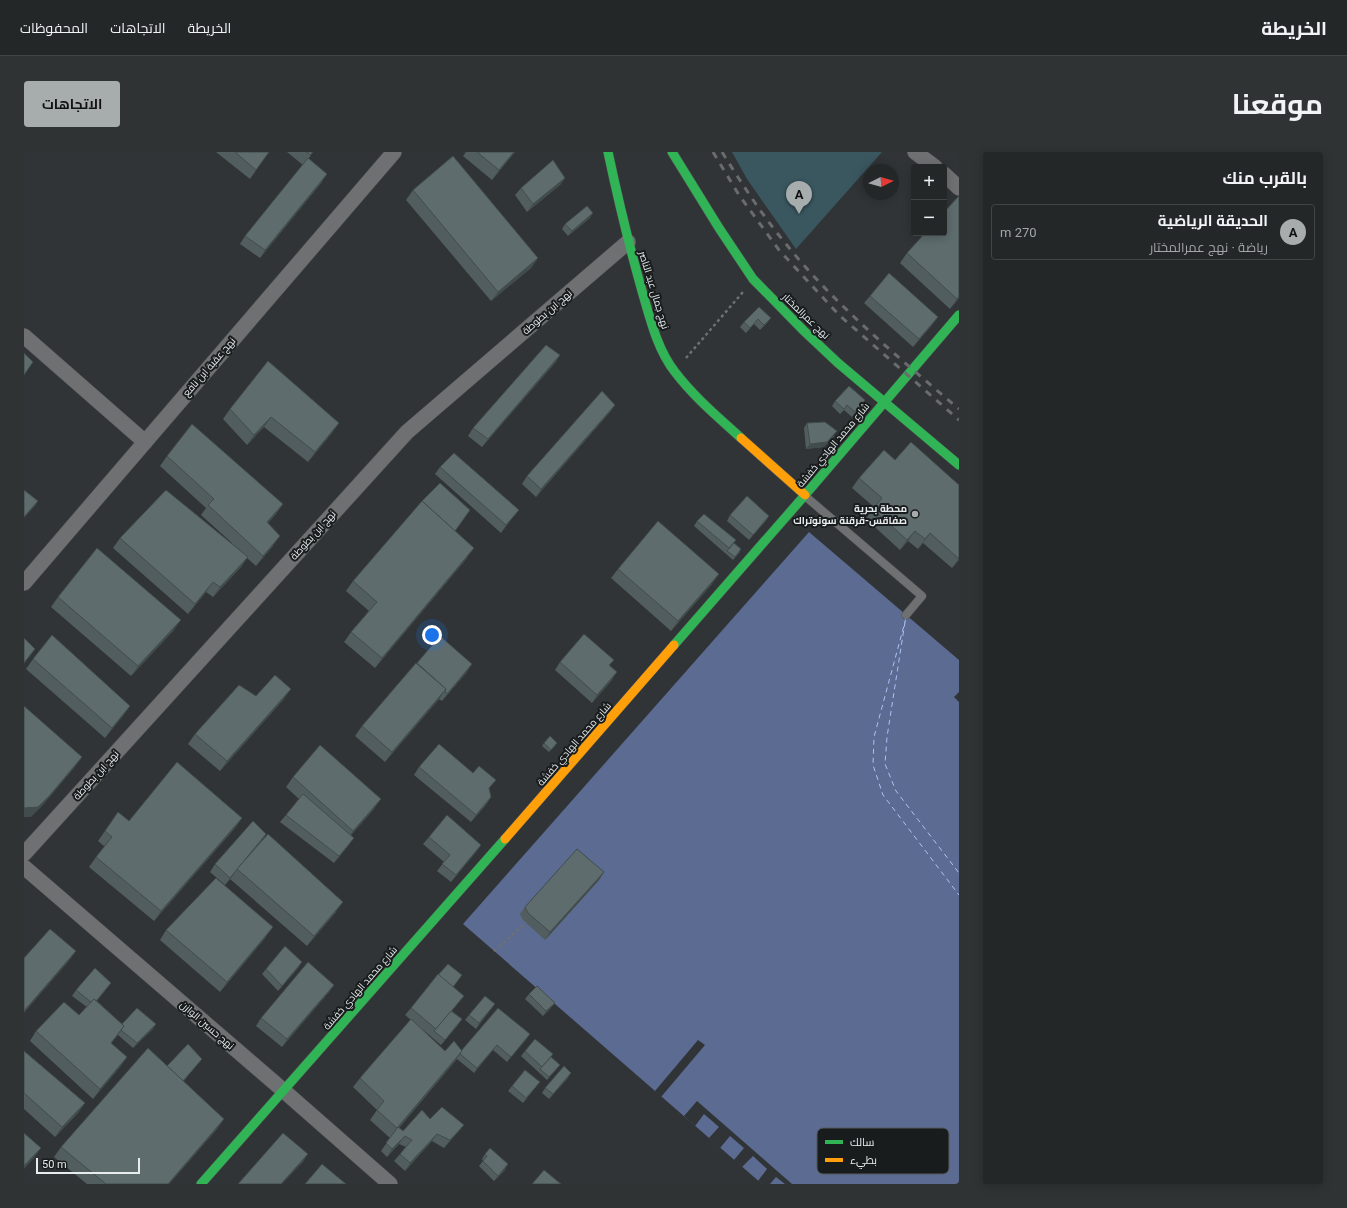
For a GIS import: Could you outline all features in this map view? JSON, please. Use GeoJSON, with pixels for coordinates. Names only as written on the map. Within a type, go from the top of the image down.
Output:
{"type":"FeatureCollection","features":[{"type":"Feature","properties":{"kind":"street","name":"نهج عقبة ابن نافع"},"geometry":{"type":"LineString","coordinates":[[24,583],[394,152]]}},
{"type":"Feature","properties":{"kind":"street","name":"نهج جمال عبد الناصر"},"geometry":{"type":"LineString","coordinates":[[608,152],[628,242],[652,326],[662,350],[674,371],[704,405],[804,496]]}},
{"type":"Feature","properties":{"kind":"street","name":"نهج عمرالمختار"},"geometry":{"type":"LineString","coordinates":[[672,152],[753,280],[838,363],[885,401],[959,465]]}},
{"type":"Feature","properties":{"kind":"street"},"geometry":{"type":"LineString","coordinates":[[915,152],[931,164]]}},
{"type":"Feature","properties":{"kind":"street"},"geometry":{"type":"LineString","coordinates":[[947,177],[959,188]]}},
{"type":"Feature","properties":{"kind":"street","name":"نهج ابن بطوطة"},"geometry":{"type":"LineString","coordinates":[[24,854],[407,432],[628,242]]}},
{"type":"Feature","properties":{"kind":"street","name":"شارع محمد الهادي خفشة"},"geometry":{"type":"LineString","coordinates":[[201,1184],[431,924],[804,496],[959,315]]}},
{"type":"Feature","properties":{"kind":"street"},"geometry":{"type":"LineString","coordinates":[[24,336],[144,442]]}},
{"type":"Feature","properties":{"kind":"street","name":"نهج حسين الوازن"},"geometry":{"type":"LineString","coordinates":[[24,867],[390,1184]]}},
{"type":"Feature","properties":{"kind":"lane"},"geometry":{"type":"LineString","coordinates":[[804,496],[922,596],[906,615]]}},
{"type":"Feature","properties":{"kind":"path"},"geometry":{"type":"LineString","coordinates":[[674,371],[753,280]]}},
{"type":"Feature","properties":{"kind":"path"},"geometry":{"type":"LineString","coordinates":[[494,951],[526,923]]}},
{"type":"Feature","properties":{"kind":"shaded area"},"geometry":{"type":"Polygon","coordinates":[[[732,152],[882,152],[871,164],[863,164],[863,173],[796,249],[747,179],[732,152]]]}},
{"type":"Feature","properties":{"kind":"water"},"geometry":{"type":"Polygon","coordinates":[[[809,532],[959,660],[959,692],[954,697],[959,702],[959,1184],[762,1184],[463,924],[809,532]]]}},
{"type":"Feature","properties":{"kind":"pier"},"geometry":{"type":"Polygon","coordinates":[[[698,1040],[705,1045],[661,1097],[655,1091],[698,1040]]]}},
{"type":"Feature","properties":{"kind":"pier"},"geometry":{"type":"Polygon","coordinates":[[[697,1101],[792,1184],[785,1184],[776,1177],[770,1184],[762,1184],[758,1181],[767,1169],[753,1156],[742,1167],[734,1160],[744,1148],[730,1136],[720,1148],[709,1138],[719,1127],[704,1114],[695,1126],[684,1116],[697,1101]]]}},
{"type":"Feature","properties":{"kind":"building"},"geometry":{"type":"Polygon","coordinates":[[[235,152],[269,152],[256,170],[235,152]]]}},
{"type":"Feature","properties":{"kind":"building"},"geometry":{"type":"Polygon","coordinates":[[[306,152],[313,152],[310,155],[306,152]]]}},
{"type":"Feature","properties":{"kind":"building"},"geometry":{"type":"Polygon","coordinates":[[[477,152],[514,152],[499,170],[477,152]]]}},
{"type":"Feature","properties":{"kind":"building"},"geometry":{"type":"Polygon","coordinates":[[[453,156],[538,258],[498,292],[413,190],[453,156]]]}},
{"type":"Feature","properties":{"kind":"building"},"geometry":{"type":"Polygon","coordinates":[[[308,158],[327,174],[265,250],[245,236],[308,158]]]}},
{"type":"Feature","properties":{"kind":"building"},"geometry":{"type":"Polygon","coordinates":[[[553,160],[565,178],[533,204],[521,188],[553,160]]]}},
{"type":"Feature","properties":{"kind":"building"},"geometry":{"type":"Polygon","coordinates":[[[959,196],[959,296],[957,299],[907,253],[922,236],[947,236],[947,209],[959,196]]]}},
{"type":"Feature","properties":{"kind":"building"},"geometry":{"type":"Polygon","coordinates":[[[587,206],[593,213],[572,231],[565,224],[587,206]]]}},
{"type":"Feature","properties":{"kind":"building"},"geometry":{"type":"Polygon","coordinates":[[[889,273],[938,317],[919,339],[870,296],[889,273]]]}},
{"type":"Feature","properties":{"kind":"building"},"geometry":{"type":"Polygon","coordinates":[[[759,307],[771,318],[764,325],[758,319],[750,328],[744,322],[759,307]]]}},
{"type":"Feature","properties":{"kind":"building"},"geometry":{"type":"Polygon","coordinates":[[[546,345],[560,355],[488,439],[473,428],[546,345]]]}},
{"type":"Feature","properties":{"kind":"building"},"geometry":{"type":"Polygon","coordinates":[[[24,353],[33,362],[24,375],[24,353]]]}},
{"type":"Feature","properties":{"kind":"building"},"geometry":{"type":"Polygon","coordinates":[[[268,361],[339,423],[315,452],[271,417],[254,435],[230,409],[268,361]]]}},
{"type":"Feature","properties":{"kind":"building"},"geometry":{"type":"Polygon","coordinates":[[[849,386],[865,400],[855,412],[847,405],[844,409],[835,401],[849,386]]]}},
{"type":"Feature","properties":{"kind":"building"},"geometry":{"type":"Polygon","coordinates":[[[602,391],[615,405],[541,489],[527,476],[602,391]]]}},
{"type":"Feature","properties":{"kind":"building"},"geometry":{"type":"Polygon","coordinates":[[[825,422],[837,431],[827,442],[810,444],[807,423],[825,422]]]}},
{"type":"Feature","properties":{"kind":"building"},"geometry":{"type":"Polygon","coordinates":[[[192,424],[283,504],[267,522],[280,536],[263,556],[208,505],[214,499],[167,456],[192,424]]]}},
{"type":"Feature","properties":{"kind":"building","name":"محطة بحرية صفاقس-قرقنة سونوتراك"},"geometry":{"type":"Polygon","coordinates":[[[911,442],[959,485],[959,558],[930,533],[925,539],[915,531],[907,540],[873,509],[882,498],[859,478],[884,450],[895,460],[911,442]]]}},
{"type":"Feature","properties":{"kind":"building"},"geometry":{"type":"Polygon","coordinates":[[[454,453],[519,510],[506,525],[440,467],[454,453]]]}},
{"type":"Feature","properties":{"kind":"building"},"geometry":{"type":"Polygon","coordinates":[[[440,483],[470,510],[455,531],[422,501],[440,483]]]}},
{"type":"Feature","properties":{"kind":"building"},"geometry":{"type":"Polygon","coordinates":[[[24,490],[38,501],[24,517],[24,490]]]}},
{"type":"Feature","properties":{"kind":"building"},"geometry":{"type":"Polygon","coordinates":[[[166,490],[248,557],[220,587],[213,582],[195,604],[120,538],[166,490]]]}},
{"type":"Feature","properties":{"kind":"building"},"geometry":{"type":"Polygon","coordinates":[[[747,496],[769,516],[753,535],[730,515],[747,496]]]}},
{"type":"Feature","properties":{"kind":"building"},"geometry":{"type":"Polygon","coordinates":[[[422,501],[474,548],[382,658],[351,632],[377,602],[353,581],[422,501]]]}},
{"type":"Feature","properties":{"kind":"building"},"geometry":{"type":"Polygon","coordinates":[[[704,514],[736,540],[729,548],[697,521],[704,514]]]}},
{"type":"Feature","properties":{"kind":"building"},"geometry":{"type":"Polygon","coordinates":[[[658,521],[719,574],[678,621],[618,569],[658,521]]]}},
{"type":"Feature","properties":{"kind":"building"},"geometry":{"type":"Polygon","coordinates":[[[734,543],[741,549],[735,557],[727,551],[734,543]]]}},
{"type":"Feature","properties":{"kind":"building"},"geometry":{"type":"Polygon","coordinates":[[[97,548],[181,620],[138,666],[58,597],[97,548]]]}},
{"type":"Feature","properties":{"kind":"building"},"geometry":{"type":"Polygon","coordinates":[[[584,634],[614,660],[609,665],[617,672],[597,695],[560,662],[584,634]]]}},
{"type":"Feature","properties":{"kind":"building"},"geometry":{"type":"Polygon","coordinates":[[[52,635],[130,706],[112,728],[33,659],[52,635]]]}},
{"type":"Feature","properties":{"kind":"building"},"geometry":{"type":"Polygon","coordinates":[[[440,636],[472,664],[447,694],[445,691],[446,689],[417,663],[440,636]]]}},
{"type":"Feature","properties":{"kind":"building"},"geometry":{"type":"Polygon","coordinates":[[[24,638],[35,649],[24,663],[24,638]]]}},
{"type":"Feature","properties":{"kind":"building"},"geometry":{"type":"Polygon","coordinates":[[[416,663],[446,689],[392,752],[362,726],[416,663]]]}},
{"type":"Feature","properties":{"kind":"building"},"geometry":{"type":"Polygon","coordinates":[[[275,675],[291,689],[227,761],[195,734],[239,685],[256,696],[275,675]]]}},
{"type":"Feature","properties":{"kind":"building"},"geometry":{"type":"Polygon","coordinates":[[[24,706],[82,757],[38,807],[24,808],[24,706]]]}},
{"type":"Feature","properties":{"kind":"building"},"geometry":{"type":"Polygon","coordinates":[[[550,736],[557,743],[551,750],[544,743],[550,736]]]}},
{"type":"Feature","properties":{"kind":"building"},"geometry":{"type":"Polygon","coordinates":[[[439,744],[473,773],[479,766],[496,780],[489,788],[491,797],[476,815],[419,767],[439,744]]]}},
{"type":"Feature","properties":{"kind":"building"},"geometry":{"type":"Polygon","coordinates":[[[320,745],[381,799],[353,831],[293,777],[320,745]]]}},
{"type":"Feature","properties":{"kind":"building"},"geometry":{"type":"Polygon","coordinates":[[[177,762],[242,818],[161,911],[96,857],[112,837],[105,831],[118,812],[129,821],[177,762]]]}},
{"type":"Feature","properties":{"kind":"building"},"geometry":{"type":"Polygon","coordinates":[[[303,794],[354,838],[339,856],[286,815],[303,794]]]}},
{"type":"Feature","properties":{"kind":"building"},"geometry":{"type":"Polygon","coordinates":[[[447,815],[481,845],[456,875],[442,864],[450,855],[429,837],[447,815]]]}},
{"type":"Feature","properties":{"kind":"building"},"geometry":{"type":"Polygon","coordinates":[[[253,821],[266,834],[230,878],[215,864],[253,821]]]}},
{"type":"Feature","properties":{"kind":"building"},"geometry":{"type":"Polygon","coordinates":[[[268,834],[343,902],[314,936],[237,869],[268,834]]]}},
{"type":"Feature","properties":{"kind":"building"},"geometry":{"type":"Polygon","coordinates":[[[577,849],[604,872],[550,932],[528,913],[525,907],[577,849]]]}},
{"type":"Feature","properties":{"kind":"building"},"geometry":{"type":"Polygon","coordinates":[[[216,878],[273,927],[227,982],[166,930],[216,878]]]}},
{"type":"Feature","properties":{"kind":"building"},"geometry":{"type":"Polygon","coordinates":[[[50,929],[76,951],[24,1011],[24,958],[50,929]]]}},
{"type":"Feature","properties":{"kind":"building"},"geometry":{"type":"Polygon","coordinates":[[[285,946],[302,962],[282,986],[266,969],[285,946]]]}},
{"type":"Feature","properties":{"kind":"building"},"geometry":{"type":"Polygon","coordinates":[[[308,962],[334,985],[287,1039],[261,1018],[308,962]]]}},
{"type":"Feature","properties":{"kind":"building"},"geometry":{"type":"Polygon","coordinates":[[[448,964],[462,975],[453,987],[438,975],[448,964]]]}},
{"type":"Feature","properties":{"kind":"building"},"geometry":{"type":"Polygon","coordinates":[[[95,968],[111,983],[96,1001],[94,999],[91,1002],[76,990],[95,968]]]}},
{"type":"Feature","properties":{"kind":"building"},"geometry":{"type":"Polygon","coordinates":[[[438,974],[464,996],[436,1029],[411,1008],[438,974]]]}},
{"type":"Feature","properties":{"kind":"building"},"geometry":{"type":"Polygon","coordinates":[[[537,986],[555,1003],[546,1011],[529,994],[537,986]]]}},
{"type":"Feature","properties":{"kind":"building"},"geometry":{"type":"Polygon","coordinates":[[[485,996],[495,1004],[479,1023],[469,1015],[485,996]]]}},
{"type":"Feature","properties":{"kind":"building"},"geometry":{"type":"Polygon","coordinates":[[[94,999],[124,1026],[111,1043],[127,1057],[100,1089],[36,1031],[64,1002],[79,1015],[94,999]]]}},
{"type":"Feature","properties":{"kind":"building"},"geometry":{"type":"Polygon","coordinates":[[[137,1008],[156,1024],[137,1043],[121,1030],[124,1026],[122,1024],[137,1008]]]}},
{"type":"Feature","properties":{"kind":"building"},"geometry":{"type":"Polygon","coordinates":[[[498,1008],[530,1034],[511,1057],[497,1045],[477,1068],[460,1054],[461,1051],[498,1008]]]}},
{"type":"Feature","properties":{"kind":"building"},"geometry":{"type":"Polygon","coordinates":[[[451,1011],[462,1019],[445,1040],[434,1031],[451,1011]]]}},
{"type":"Feature","properties":{"kind":"building"},"geometry":{"type":"Polygon","coordinates":[[[411,1019],[445,1051],[454,1041],[462,1051],[397,1128],[377,1110],[384,1101],[360,1078],[411,1019]]]}},
{"type":"Feature","properties":{"kind":"building"},"geometry":{"type":"Polygon","coordinates":[[[535,1039],[553,1054],[542,1067],[525,1051],[535,1039]]]}},
{"type":"Feature","properties":{"kind":"building"},"geometry":{"type":"Polygon","coordinates":[[[188,1044],[202,1059],[183,1081],[167,1066],[188,1044]]]}},
{"type":"Feature","properties":{"kind":"building"},"geometry":{"type":"Polygon","coordinates":[[[148,1048],[224,1119],[168,1184],[106,1184],[61,1147],[148,1048]]]}},
{"type":"Feature","properties":{"kind":"building"},"geometry":{"type":"Polygon","coordinates":[[[24,1051],[85,1103],[62,1127],[24,1093],[24,1051]]]}},
{"type":"Feature","properties":{"kind":"building"},"geometry":{"type":"Polygon","coordinates":[[[551,1057],[560,1065],[549,1077],[540,1069],[551,1057]]]}},
{"type":"Feature","properties":{"kind":"building"},"geometry":{"type":"Polygon","coordinates":[[[564,1066],[571,1073],[553,1094],[545,1088],[564,1066]]]}},
{"type":"Feature","properties":{"kind":"building"},"geometry":{"type":"Polygon","coordinates":[[[525,1070],[540,1082],[526,1098],[512,1086],[525,1070]]]}},
{"type":"Feature","properties":{"kind":"building"},"geometry":{"type":"Polygon","coordinates":[[[442,1107],[464,1125],[450,1140],[437,1134],[410,1163],[400,1154],[412,1140],[405,1136],[392,1149],[386,1143],[398,1127],[403,1131],[422,1110],[430,1119],[442,1107]]]}},
{"type":"Feature","properties":{"kind":"building"},"geometry":{"type":"Polygon","coordinates":[[[24,1133],[41,1148],[24,1166],[24,1133]]]}},
{"type":"Feature","properties":{"kind":"building"},"geometry":{"type":"Polygon","coordinates":[[[283,1133],[308,1154],[281,1184],[238,1184],[283,1133]]]}},
{"type":"Feature","properties":{"kind":"building"},"geometry":{"type":"Polygon","coordinates":[[[490,1148],[508,1164],[498,1176],[483,1161],[487,1156],[485,1154],[490,1148]]]}},
{"type":"Feature","properties":{"kind":"building"},"geometry":{"type":"Polygon","coordinates":[[[322,1164],[346,1184],[305,1184],[322,1164]]]}},
{"type":"Feature","properties":{"kind":"building"},"geometry":{"type":"Polygon","coordinates":[[[544,1170],[561,1184],[532,1184],[544,1170]]]}},
{"type":"Feature","properties":{"kind":"ferry route"},"geometry":{"type":"LineString","coordinates":[[906,618],[874,737],[873,765],[883,795],[959,895]]}},
{"type":"Feature","properties":{"kind":"ferry route"},"geometry":{"type":"LineString","coordinates":[[905,622],[887,737],[885,764],[896,791],[959,873]]}},
{"type":"Feature","properties":{"kind":"railway"},"geometry":{"type":"LineString","coordinates":[[713,152],[739,195],[779,250],[839,315],[959,420]]}},
{"type":"Feature","properties":{"kind":"railway"},"geometry":{"type":"LineString","coordinates":[[722,152],[760,211],[777,233],[825,288],[868,330],[959,409]]}},
{"type":"Feature","properties":{"kind":"traffic: fast"},"geometry":{"type":"LineString","coordinates":[[608,152],[637,274],[651,322],[663,353],[675,372],[690,390],[741,438]]}},
{"type":"Feature","properties":{"kind":"traffic: fast"},"geometry":{"type":"LineString","coordinates":[[672,152],[719,228],[753,279],[838,363],[959,465]]}},
{"type":"Feature","properties":{"kind":"traffic: fast"},"geometry":{"type":"LineString","coordinates":[[674,645],[959,315]]}},
{"type":"Feature","properties":{"kind":"traffic: fast"},"geometry":{"type":"LineString","coordinates":[[201,1184],[505,839]]}},
{"type":"Feature","properties":{"kind":"traffic: slow"},"geometry":{"type":"LineString","coordinates":[[741,438],[805,495]]}},
{"type":"Feature","properties":{"kind":"traffic: slow"},"geometry":{"type":"LineString","coordinates":[[505,839],[674,645]]}},
{"type":"Feature","properties":{"kind":"place","name":"الحديقة الرياضية"},"geometry":{"type":"Point","coordinates":[799,214]}},
{"type":"Feature","properties":{"kind":"place","name":"محطة بحرية صفاقس-قرقنة سونوتراك"},"geometry":{"type":"Point","coordinates":[915,514]}}]}
